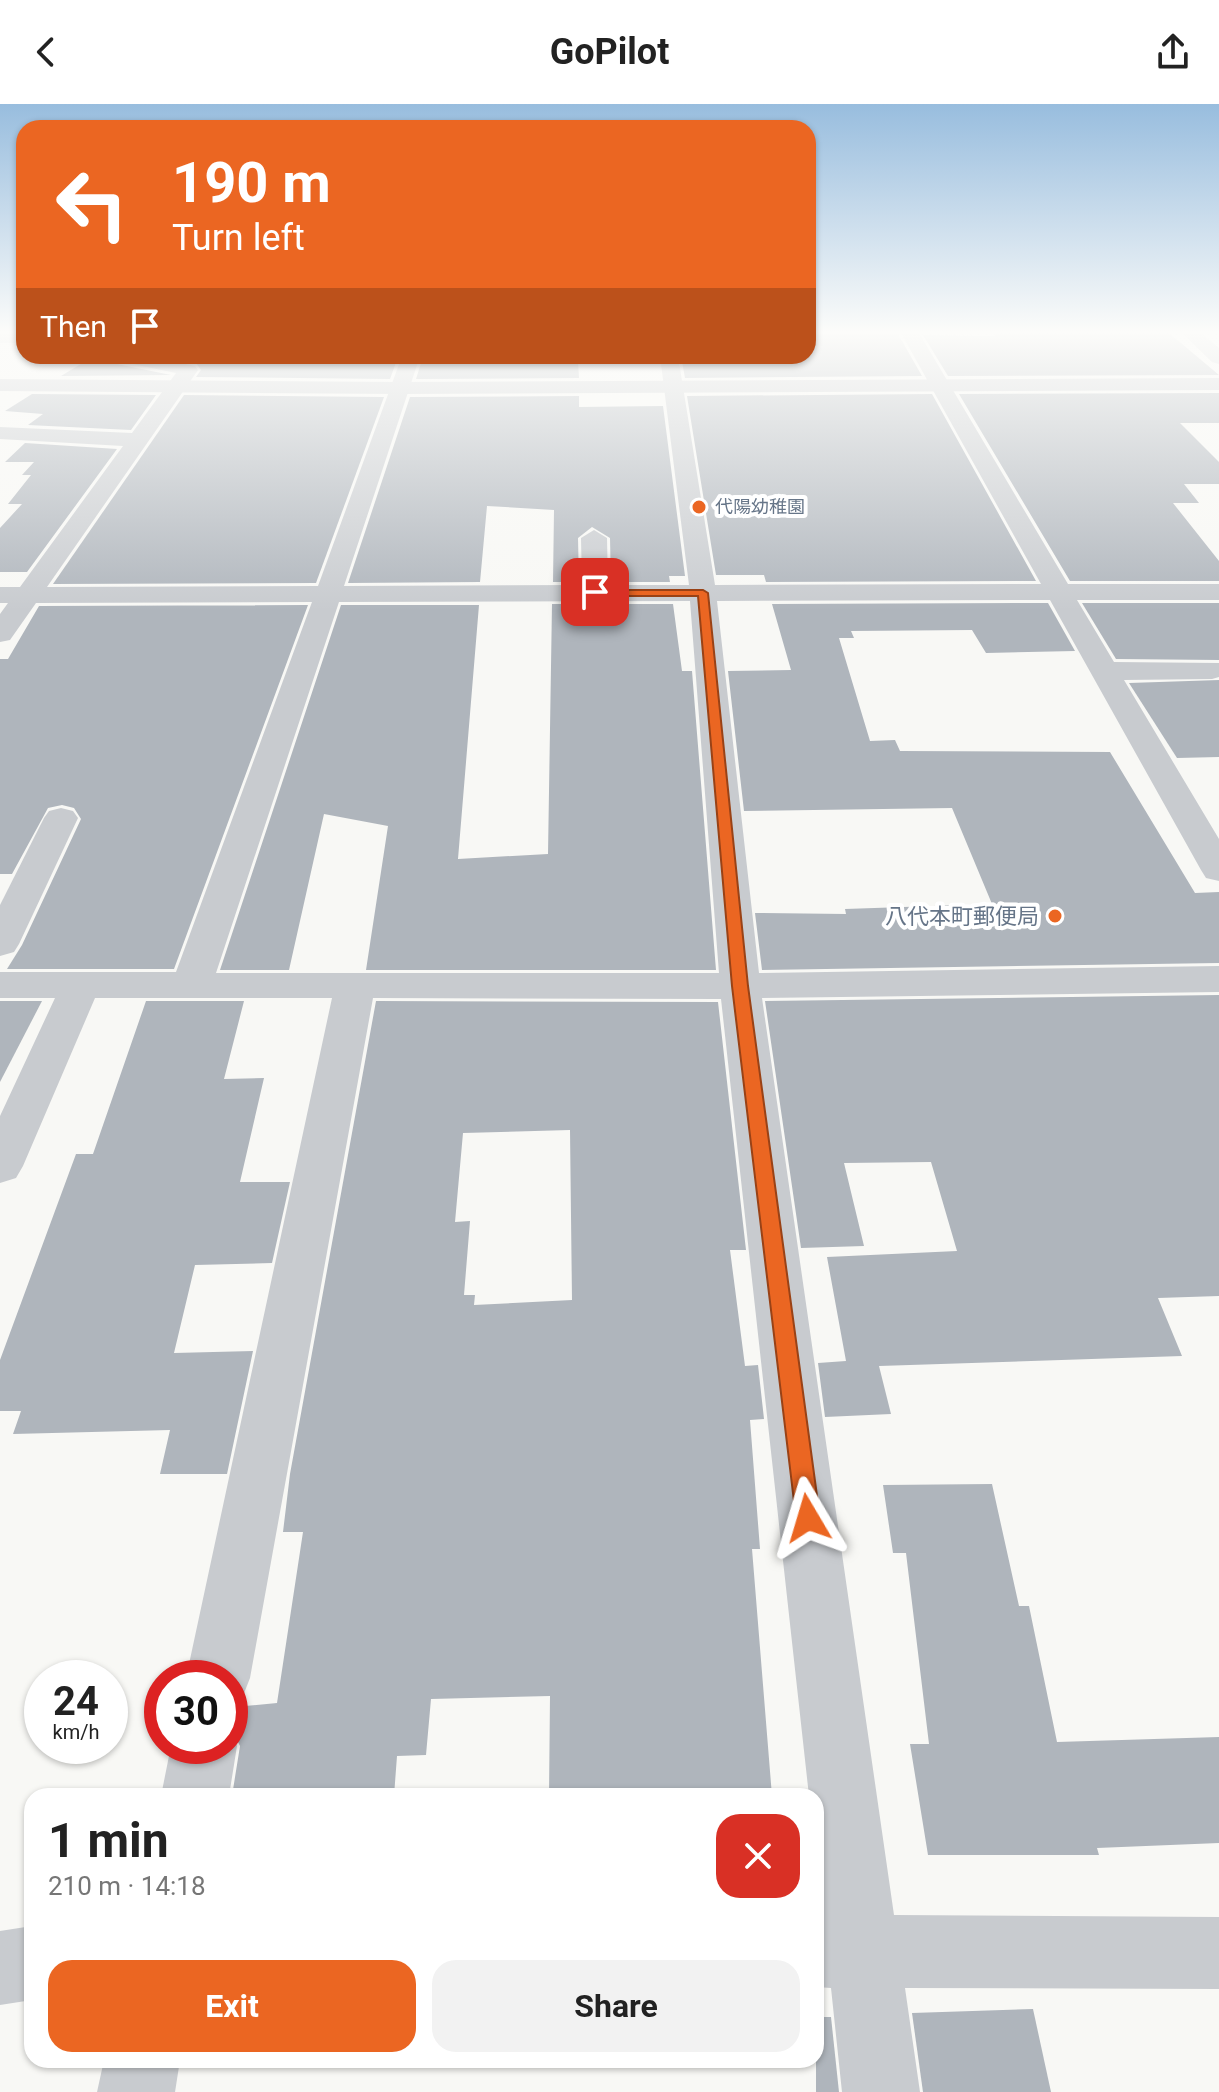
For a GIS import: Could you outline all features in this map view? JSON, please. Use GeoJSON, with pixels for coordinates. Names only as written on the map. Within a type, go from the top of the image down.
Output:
{"type":"FeatureCollection","features":[{"type":"Feature","properties":{"kind":"street"},"geometry":{"type":"LineString","coordinates":[[0,634],[150,426]]}},
{"type":"Feature","properties":{"kind":"street"},"geometry":{"type":"LineString","coordinates":[[192,985],[386,426]]}},
{"type":"Feature","properties":{"kind":"street"},"geometry":{"type":"LineString","coordinates":[[679,426],[703,593],[822,1788]]}},
{"type":"Feature","properties":{"kind":"street"},"geometry":{"type":"LineString","coordinates":[[965,426],[1219,870]]}},
{"type":"Feature","properties":{"kind":"street"},"geometry":{"type":"LineString","coordinates":[[0,433],[140,440]]}},
{"type":"Feature","properties":{"kind":"street"},"geometry":{"type":"LineString","coordinates":[[594,538],[595,592]]}},
{"type":"Feature","properties":{"kind":"street"},"geometry":{"type":"LineString","coordinates":[[0,595],[1219,592]]}},
{"type":"Feature","properties":{"kind":"street"},"geometry":{"type":"LineString","coordinates":[[1105,671],[1212,670]]}},
{"type":"Feature","properties":{"kind":"street"},"geometry":{"type":"LineString","coordinates":[[0,944],[61,818]]}},
{"type":"Feature","properties":{"kind":"street"},"geometry":{"type":"LineString","coordinates":[[0,985],[740,986],[1219,979]]}},
{"type":"Feature","properties":{"kind":"street"},"geometry":{"type":"LineString","coordinates":[[222,1660],[355,986]]}},
{"type":"Feature","properties":{"kind":"street"},"geometry":{"type":"LineString","coordinates":[[0,1166],[80,987]]}},
{"type":"Feature","properties":{"kind":"street"},"geometry":{"type":"LineString","coordinates":[[196,1788],[201,1764]]}},
{"type":"Feature","properties":{"kind":"street"},"geometry":{"type":"LineString","coordinates":[[824,1805],[839,1951],[881,2092]]}},
{"type":"Feature","properties":{"kind":"street"},"geometry":{"type":"LineString","coordinates":[[839,1951],[1219,1953]]}},
{"type":"Feature","properties":{"kind":"street"},"geometry":{"type":"LineString","coordinates":[[0,1968],[24,1964]]}},
{"type":"Feature","properties":{"kind":"street"},"geometry":{"type":"LineString","coordinates":[[136,2092],[140,2068]]}},
{"type":"Feature","properties":{"kind":"building"},"geometry":{"type":"Polygon","coordinates":[[[44,426],[134,426],[131,430],[44,426]]]}},
{"type":"Feature","properties":{"kind":"building"},"geometry":{"type":"Polygon","coordinates":[[[163,426],[373,426],[316,583],[53,584],[163,426]]]}},
{"type":"Feature","properties":{"kind":"building"},"geometry":{"type":"Polygon","coordinates":[[[400,426],[666,426],[685,576],[669,576],[670,582],[611,582],[610,538],[592,527],[578,538],[579,582],[553,582],[554,510],[487,506],[480,582],[348,583],[400,426]]]}},
{"type":"Feature","properties":{"kind":"building"},"geometry":{"type":"Polygon","coordinates":[[[692,426],[950,426],[1036,581],[766,582],[764,575],[716,575],[692,426]]]}},
{"type":"Feature","properties":{"kind":"building"},"geometry":{"type":"Polygon","coordinates":[[[978,426],[1183,426],[1219,462],[1219,484],[1184,484],[1199,503],[1173,503],[1219,561],[1219,581],[1070,581],[978,426]]]}},
{"type":"Feature","properties":{"kind":"building"},"geometry":{"type":"Polygon","coordinates":[[[25,443],[117,449],[27,572],[0,572],[0,528],[22,504],[8,504],[31,475],[22,475],[34,462],[5,462],[25,443]]]}},
{"type":"Feature","properties":{"kind":"building"},"geometry":{"type":"Polygon","coordinates":[[[1048,603],[1075,651],[986,653],[972,630],[851,631],[854,638],[839,638],[870,741],[895,740],[900,751],[1110,752],[1195,893],[1219,892],[1219,963],[762,970],[755,913],[846,914],[845,909],[992,904],[952,808],[744,811],[728,671],[791,670],[772,604],[1048,603]]]}},
{"type":"Feature","properties":{"kind":"building"},"geometry":{"type":"Polygon","coordinates":[[[1082,603],[1219,603],[1219,660],[1116,659],[1082,603]]]}},
{"type":"Feature","properties":{"kind":"building"},"geometry":{"type":"Polygon","coordinates":[[[552,604],[673,604],[682,671],[692,671],[716,970],[366,970],[388,826],[324,814],[289,970],[220,970],[341,605],[479,605],[458,859],[548,854],[552,604]]]}},
{"type":"Feature","properties":{"kind":"building"},"geometry":{"type":"Polygon","coordinates":[[[308,605],[174,969],[7,969],[22,945],[81,819],[74,808],[62,805],[48,808],[12,874],[0,874],[0,659],[8,659],[39,606],[308,605]]]}},
{"type":"Feature","properties":{"kind":"building"},"geometry":{"type":"Polygon","coordinates":[[[1219,680],[1219,757],[1177,758],[1129,683],[1219,680]]]}},
{"type":"Feature","properties":{"kind":"building"},"geometry":{"type":"Polygon","coordinates":[[[1219,995],[1219,1296],[1158,1298],[1182,1356],[879,1366],[891,1414],[825,1417],[818,1363],[846,1361],[827,1257],[957,1251],[931,1162],[844,1163],[864,1246],[801,1248],[765,1001],[1219,995]]]}},
{"type":"Feature","properties":{"kind":"building"},"geometry":{"type":"Polygon","coordinates":[[[0,1001],[42,1001],[0,1082],[0,1001]]]}},
{"type":"Feature","properties":{"kind":"building"},"geometry":{"type":"Polygon","coordinates":[[[146,1001],[244,1001],[224,1079],[264,1078],[240,1182],[290,1182],[272,1263],[195,1265],[174,1353],[253,1351],[227,1474],[160,1474],[170,1430],[13,1434],[21,1411],[0,1411],[0,1360],[76,1154],[93,1154],[146,1001]]]}},
{"type":"Feature","properties":{"kind":"building"},"geometry":{"type":"Polygon","coordinates":[[[376,1001],[718,1002],[746,1250],[730,1250],[745,1366],[758,1365],[764,1419],[750,1420],[760,1549],[752,1549],[771,1788],[549,1788],[550,1696],[431,1699],[426,1755],[397,1756],[395,1788],[233,1788],[237,1764],[248,1764],[248,1706],[277,1703],[303,1532],[283,1532],[290,1474],[376,1001]],[[570,1130],[463,1133],[455,1222],[470,1221],[464,1295],[475,1295],[474,1305],[572,1300],[570,1130]]]}},
{"type":"Feature","properties":{"kind":"building"},"geometry":{"type":"Polygon","coordinates":[[[992,1484],[1019,1606],[1029,1606],[1057,1742],[1219,1737],[1219,1843],[1097,1848],[1099,1855],[928,1855],[910,1744],[929,1744],[906,1553],[893,1553],[883,1485],[992,1484]]]}},
{"type":"Feature","properties":{"kind":"building"},"geometry":{"type":"Polygon","coordinates":[[[1033,2009],[1051,2092],[923,2092],[912,2013],[1033,2009]]]}},
{"type":"Feature","properties":{"kind":"building"},"geometry":{"type":"Polygon","coordinates":[[[824,2017],[831,2017],[839,2092],[816,2092],[816,2068],[824,2068],[824,2017]]]}},
{"type":"Feature","properties":{"kind":"place","name":"代陽幼稚園"},"geometry":{"type":"Point","coordinates":[699,507]}},
{"type":"Feature","properties":{"kind":"place","name":"八代本町郵便局"},"geometry":{"type":"Point","coordinates":[1055,916]}},
{"type":"Feature","properties":{"kind":"route"},"geometry":{"type":"LineString","coordinates":[[595,592],[703,593],[740,986],[808,1518]]}}]}
